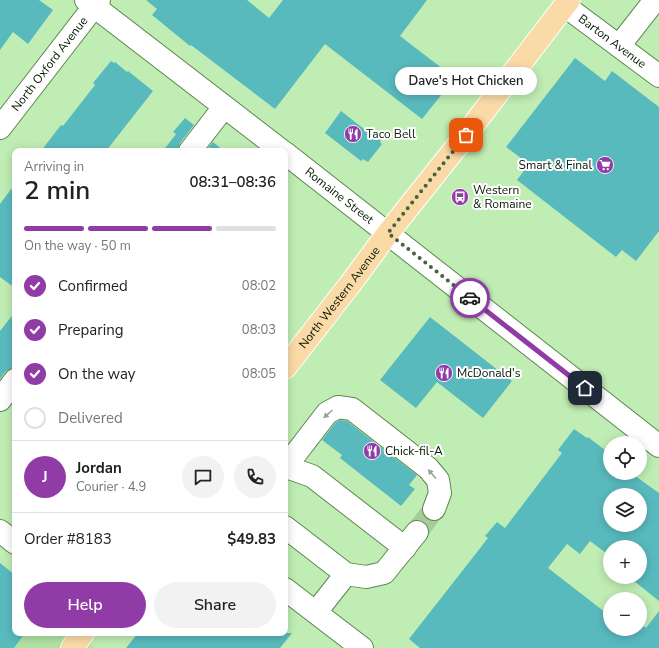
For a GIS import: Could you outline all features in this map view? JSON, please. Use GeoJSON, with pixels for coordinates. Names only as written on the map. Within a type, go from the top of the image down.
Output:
{"type":"FeatureCollection","features":[{"type":"Feature","properties":{"kind":"main road","name":"North Western Avenue"},"geometry":{"type":"LineString","coordinates":[[288,364],[567,3]]}},
{"type":"Feature","properties":{"kind":"main road"},"geometry":{"type":"LineString","coordinates":[[72,648],[82,636]]}},
{"type":"Feature","properties":{"kind":"street"},"geometry":{"type":"LineString","coordinates":[[619,46],[655,0]]}},
{"type":"Feature","properties":{"kind":"street"},"geometry":{"type":"LineString","coordinates":[[93,2],[224,107],[278,148]]}},
{"type":"Feature","properties":{"kind":"street","name":"North Oxford Avenue"},"geometry":{"type":"LineString","coordinates":[[0,128],[93,2]]}},
{"type":"Feature","properties":{"kind":"street","name":"Barton Avenue"},"geometry":{"type":"LineString","coordinates":[[567,3],[619,46],[659,76]]}},
{"type":"Feature","properties":{"kind":"street"},"geometry":{"type":"LineString","coordinates":[[192,148],[224,107]]}},
{"type":"Feature","properties":{"kind":"street","name":"Romaine Street"},"geometry":{"type":"LineString","coordinates":[[288,155],[659,446]]}},
{"type":"Feature","properties":{"kind":"street"},"geometry":{"type":"LineString","coordinates":[[0,400],[12,384]]}},
{"type":"Feature","properties":{"kind":"street"},"geometry":{"type":"LineString","coordinates":[[288,468],[327,413],[338,406],[352,409],[428,468],[438,480],[440,493],[434,509]]}},
{"type":"Feature","properties":{"kind":"street"},"geometry":{"type":"LineString","coordinates":[[288,469],[312,476],[411,540],[384,574],[366,577],[346,574],[288,529]]}},
{"type":"Feature","properties":{"kind":"street"},"geometry":{"type":"LineString","coordinates":[[0,532],[12,542]]}},
{"type":"Feature","properties":{"kind":"street"},"geometry":{"type":"LineString","coordinates":[[316,612],[346,574]]}},
{"type":"Feature","properties":{"kind":"street"},"geometry":{"type":"LineString","coordinates":[[288,591],[316,612],[352,645]]}},
{"type":"Feature","properties":{"kind":"shaded area"},"geometry":{"type":"Polygon","coordinates":[[[0,573],[12,621],[12,636],[80,636],[95,648],[0,648],[0,573]]]}},
{"type":"Feature","properties":{"kind":"building"},"geometry":{"type":"Polygon","coordinates":[[[0,0],[39,0],[53,10],[28,44],[13,32],[0,50],[0,0]]]}},
{"type":"Feature","properties":{"kind":"building"},"geometry":{"type":"Polygon","coordinates":[[[146,0],[247,0],[269,18],[283,0],[427,0],[400,36],[443,69],[434,80],[446,89],[422,119],[325,44],[275,109],[191,45],[190,46],[152,15],[157,9],[146,0]]]}},
{"type":"Feature","properties":{"kind":"building"},"geometry":{"type":"Polygon","coordinates":[[[575,58],[605,81],[612,71],[659,107],[659,231],[636,261],[622,250],[616,257],[517,180],[529,164],[506,147],[575,58]]]}},
{"type":"Feature","properties":{"kind":"building"},"geometry":{"type":"Polygon","coordinates":[[[111,61],[114,63],[115,62],[127,72],[128,71],[153,91],[108,148],[43,148],[61,125],[63,126],[95,85],[93,83],[111,61]]]}},
{"type":"Feature","properties":{"kind":"building"},"geometry":{"type":"Polygon","coordinates":[[[341,111],[381,140],[380,142],[382,144],[368,162],[363,159],[361,161],[325,133],[341,111]]]}},
{"type":"Feature","properties":{"kind":"building"},"geometry":{"type":"Polygon","coordinates":[[[185,118],[194,125],[180,143],[179,148],[165,148],[176,134],[173,132],[185,118]]]}},
{"type":"Feature","properties":{"kind":"building"},"geometry":{"type":"Polygon","coordinates":[[[213,142],[220,148],[208,148],[213,142]]]}},
{"type":"Feature","properties":{"kind":"building"},"geometry":{"type":"Polygon","coordinates":[[[12,188],[12,286],[0,277],[0,204],[12,188]]]}},
{"type":"Feature","properties":{"kind":"building"},"geometry":{"type":"Polygon","coordinates":[[[12,316],[12,369],[5,372],[0,379],[0,331],[12,316]]]}},
{"type":"Feature","properties":{"kind":"building","name":"McDonald's"},"geometry":{"type":"Polygon","coordinates":[[[430,317],[512,381],[483,418],[437,382],[416,408],[380,380],[430,317]]]}},
{"type":"Feature","properties":{"kind":"building"},"geometry":{"type":"Polygon","coordinates":[[[340,420],[347,421],[417,475],[409,485],[415,489],[401,506],[340,458],[342,455],[322,440],[335,423],[340,420]]]}},
{"type":"Feature","properties":{"kind":"building"},"geometry":{"type":"Polygon","coordinates":[[[574,429],[587,438],[588,437],[603,449],[603,480],[641,480],[659,493],[659,601],[638,584],[647,584],[647,540],[603,540],[603,551],[590,541],[580,554],[567,544],[548,568],[603,611],[603,636],[647,636],[647,627],[659,611],[659,648],[420,648],[409,639],[488,538],[485,536],[497,522],[505,528],[562,453],[558,450],[574,429]]]}},
{"type":"Feature","properties":{"kind":"building"},"geometry":{"type":"Polygon","coordinates":[[[0,563],[12,573],[12,636],[23,636],[14,648],[0,648],[0,563]]]}},
{"type":"Feature","properties":{"kind":"building"},"geometry":{"type":"Polygon","coordinates":[[[288,633],[292,633],[280,648],[126,648],[136,636],[288,636],[288,633]]]}},
{"type":"Feature","properties":{"kind":"tunnel"},"geometry":{"type":"LineString","coordinates":[[417,532],[434,509]]}},
{"type":"Feature","properties":{"kind":"way so far"},"geometry":{"type":"LineString","coordinates":[[466,135],[388,233],[470,298]]}},
{"type":"Feature","properties":{"kind":"place","name":"Taco Bell"},"geometry":{"type":"Point","coordinates":[353,134]}},
{"type":"Feature","properties":{"kind":"place","name":"Dave's Hot Chicken"},"geometry":{"type":"Point","coordinates":[466,135]}},
{"type":"Feature","properties":{"kind":"place","name":"Smart & Final"},"geometry":{"type":"Point","coordinates":[605,165]}},
{"type":"Feature","properties":{"kind":"place","name":"Western & Romaine"},"geometry":{"type":"Point","coordinates":[460,197]}},
{"type":"Feature","properties":{"kind":"place","name":"McDonald's"},"geometry":{"type":"Point","coordinates":[444,373]}},
{"type":"Feature","properties":{"kind":"place","name":"Chick-fil-A"},"geometry":{"type":"Point","coordinates":[372,451]}},
{"type":"Feature","properties":{"kind":"route"},"geometry":{"type":"LineString","coordinates":[[470,298],[585,388]]}}]}
